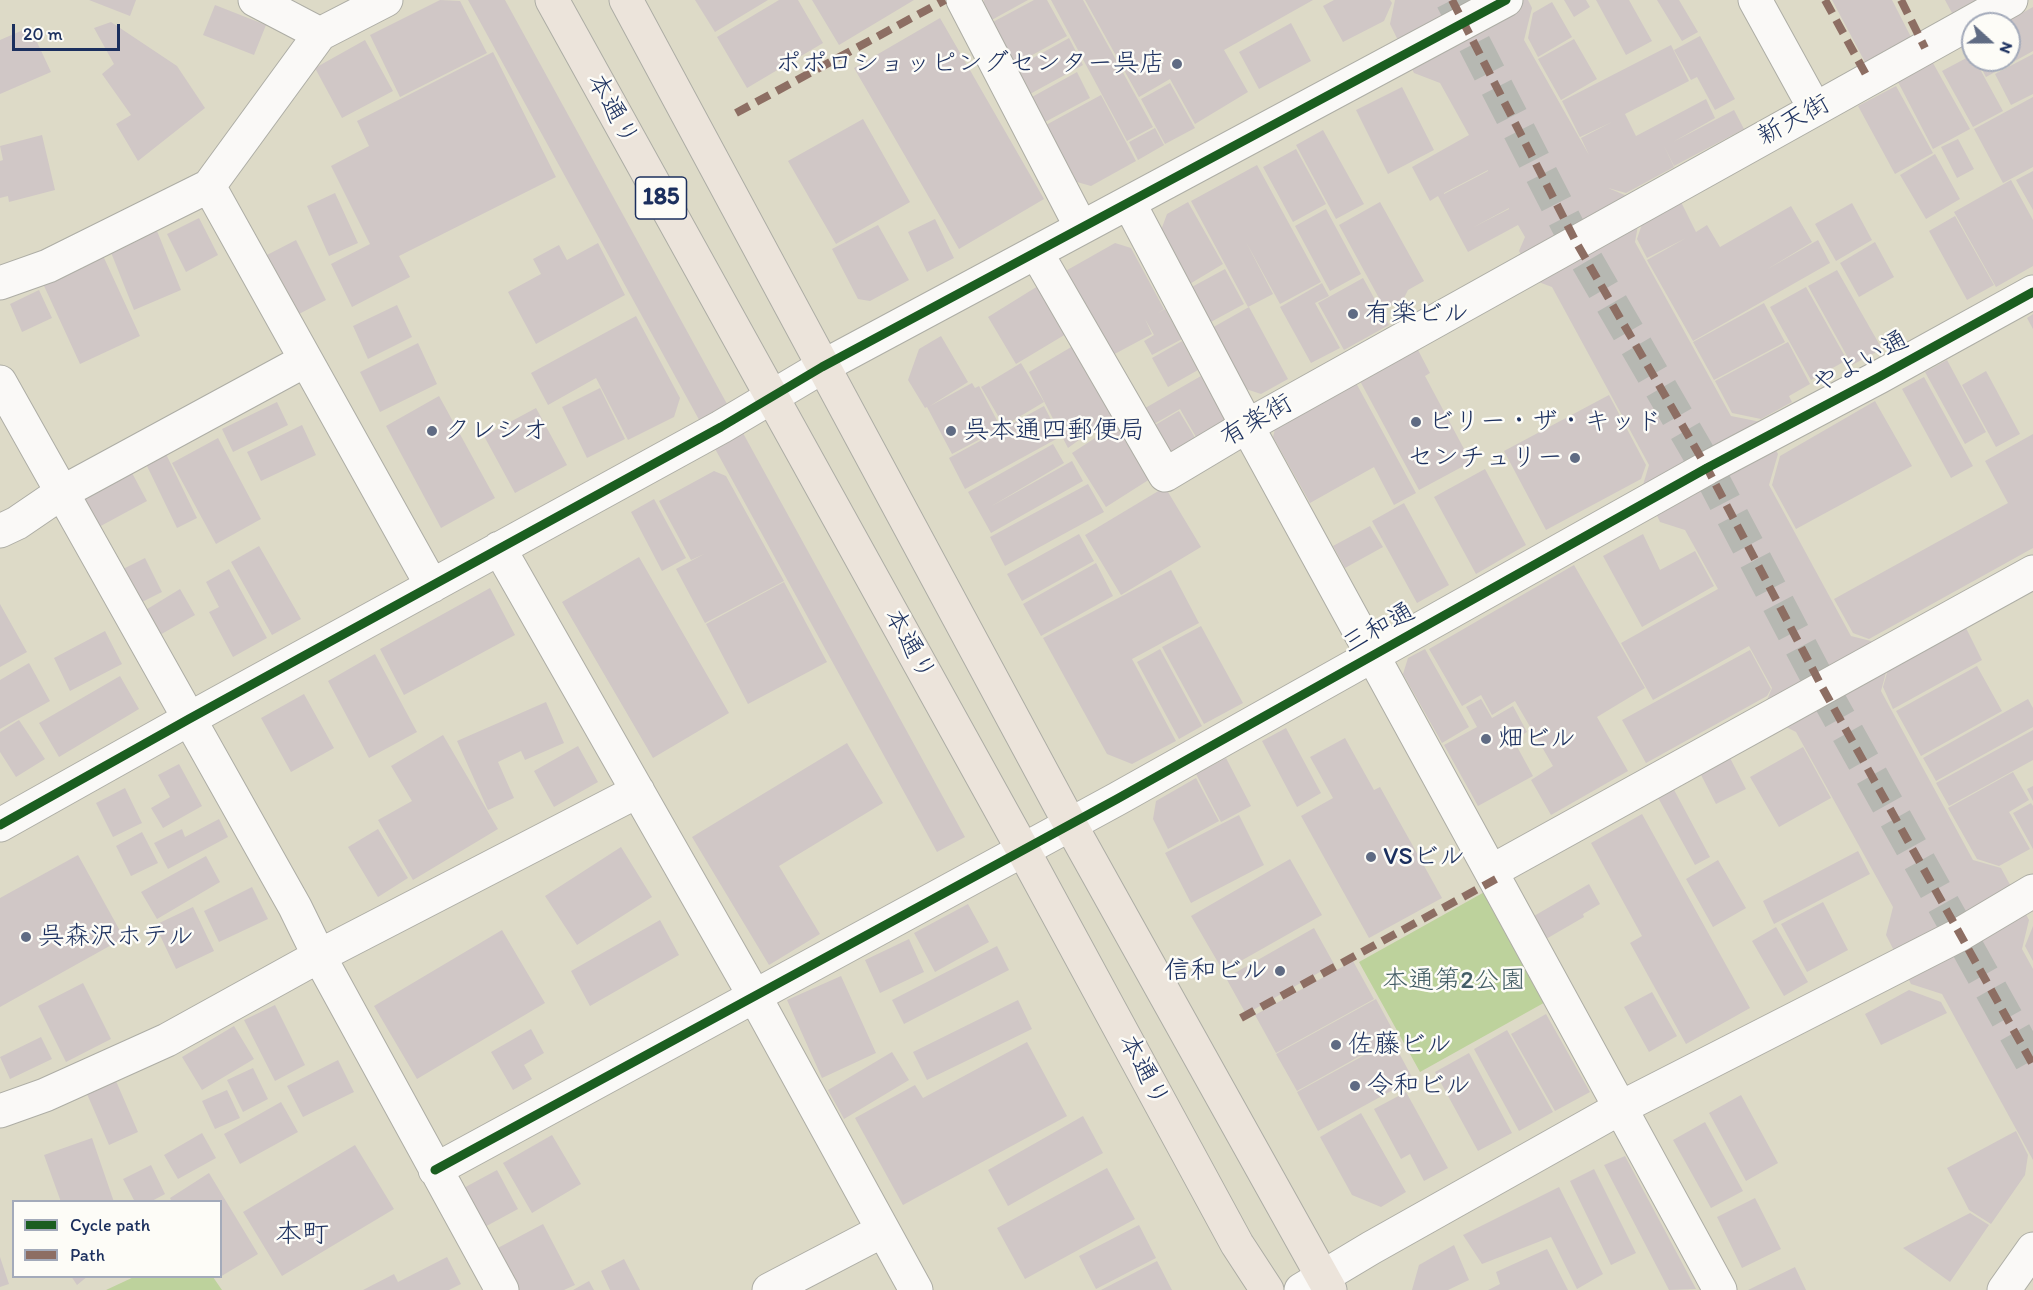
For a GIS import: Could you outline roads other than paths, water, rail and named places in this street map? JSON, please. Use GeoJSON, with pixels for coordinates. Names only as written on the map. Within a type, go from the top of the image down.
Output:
{"type":"FeatureCollection","features":[{"type":"Feature","properties":{"kind":"highway","name":"本通り"},"geometry":{"type":"LineString","coordinates":[[552,0],[1023,850],[1237,1244],[1266,1290]]}},
{"type":"Feature","properties":{"kind":"highway","name":"185"},"geometry":{"type":"LineString","coordinates":[[626,0],[1318,1286]]}},
{"type":"Feature","properties":{"kind":"street"},"geometry":{"type":"LineString","coordinates":[[255,0],[320,34]]}},
{"type":"Feature","properties":{"kind":"street"},"geometry":{"type":"LineString","coordinates":[[0,284],[48,266],[209,186],[320,34],[386,0]]}},
{"type":"Feature","properties":{"kind":"street"},"geometry":{"type":"LineString","coordinates":[[963,0],[1081,227]]}},
{"type":"Feature","properties":{"kind":"street"},"geometry":{"type":"LineString","coordinates":[[0,825],[721,427],[822,367],[1506,0]]}},
{"type":"Feature","properties":{"kind":"street"},"geometry":{"type":"LineString","coordinates":[[1755,0],[1815,109]]}},
{"type":"Feature","properties":{"kind":"street","name":"新天街"},"geometry":{"type":"LineString","coordinates":[[1576,242],[2011,0]]}},
{"type":"Feature","properties":{"kind":"street"},"geometry":{"type":"LineString","coordinates":[[209,186],[432,586]]}},
{"type":"Feature","properties":{"kind":"street"},"geometry":{"type":"LineString","coordinates":[[1129,202],[1247,426],[1375,656],[1720,1290]]}},
{"type":"Feature","properties":{"kind":"street","name":"有楽街"},"geometry":{"type":"LineString","coordinates":[[1036,252],[1165,475],[1247,426],[1576,242]]}},
{"type":"Feature","properties":{"kind":"street","name":"やよい通"},"geometry":{"type":"LineString","coordinates":[[1707,468],[2033,292]]}},
{"type":"Feature","properties":{"kind":"street"},"geometry":{"type":"LineString","coordinates":[[0,531],[17,523],[61,493],[306,360]]}},
{"type":"Feature","properties":{"kind":"street"},"geometry":{"type":"LineString","coordinates":[[0,382],[295,907],[319,956],[502,1290]]}},
{"type":"Feature","properties":{"kind":"street","name":"三和通"},"geometry":{"type":"LineString","coordinates":[[435,1170],[1375,656],[1707,468]]}},
{"type":"Feature","properties":{"kind":"street"},"geometry":{"type":"LineString","coordinates":[[499,548],[755,997],[916,1290]]}},
{"type":"Feature","properties":{"kind":"street"},"geometry":{"type":"LineString","coordinates":[[1491,871],[2033,572]]}},
{"type":"Feature","properties":{"kind":"street"},"geometry":{"type":"LineString","coordinates":[[0,1112],[45,1095],[167,1040],[319,956],[638,791]]}},
{"type":"Feature","properties":{"kind":"street"},"geometry":{"type":"LineString","coordinates":[[1318,1286],[1371,1248],[1620,1108],[1959,934],[2033,891]]}},
{"type":"Feature","properties":{"kind":"street"},"geometry":{"type":"LineString","coordinates":[[770,1290],[882,1230]]}},
{"type":"Feature","properties":{"kind":"street"},"geometry":{"type":"LineString","coordinates":[[2004,1290],[2033,1249]]}},
{"type":"Feature","properties":{"kind":"tunnel"},"geometry":{"type":"LineString","coordinates":[[1452,0],[1576,242],[1707,468],[1822,687],[2033,1065]]}},
{"type":"Feature","properties":{"kind":"place","name":"ポポロショッピングセンター呉店"},"geometry":{"type":"Point","coordinates":[1177,64]}},
{"type":"Feature","properties":{"kind":"place","name":"有楽ビル"},"geometry":{"type":"Point","coordinates":[1353,314]}},
{"type":"Feature","properties":{"kind":"place","name":"ビリー・ザ・キッド"},"geometry":{"type":"Point","coordinates":[1416,422]}},
{"type":"Feature","properties":{"kind":"place","name":"クレシオ"},"geometry":{"type":"Point","coordinates":[432,431]}},
{"type":"Feature","properties":{"kind":"place","name":"呉本通四郵便局"},"geometry":{"type":"Point","coordinates":[951,431]}},
{"type":"Feature","properties":{"kind":"place","name":"センチュリー"},"geometry":{"type":"Point","coordinates":[1575,458]}},
{"type":"Feature","properties":{"kind":"place","name":"畑ビル"},"geometry":{"type":"Point","coordinates":[1486,739]}},
{"type":"Feature","properties":{"kind":"place","name":"VSビル"},"geometry":{"type":"Point","coordinates":[1371,857]}},
{"type":"Feature","properties":{"kind":"place","name":"呉森沢ホテル"},"geometry":{"type":"Point","coordinates":[26,937]}},
{"type":"Feature","properties":{"kind":"place","name":"信和ビル"},"geometry":{"type":"Point","coordinates":[1280,971]}},
{"type":"Feature","properties":{"kind":"place","name":"佐藤ビル"},"geometry":{"type":"Point","coordinates":[1336,1045]}},
{"type":"Feature","properties":{"kind":"place","name":"令和ビル"},"geometry":{"type":"Point","coordinates":[1355,1086]}},
{"type":"Feature","properties":{"kind":"district","name":"本町"},"geometry":{"type":"Point","coordinates":[302,1235]}},
{"type":"Feature","properties":{"kind":"park label","name":"本通第2公園"},"geometry":{"type":"Point","coordinates":[1454,981]}}]}
